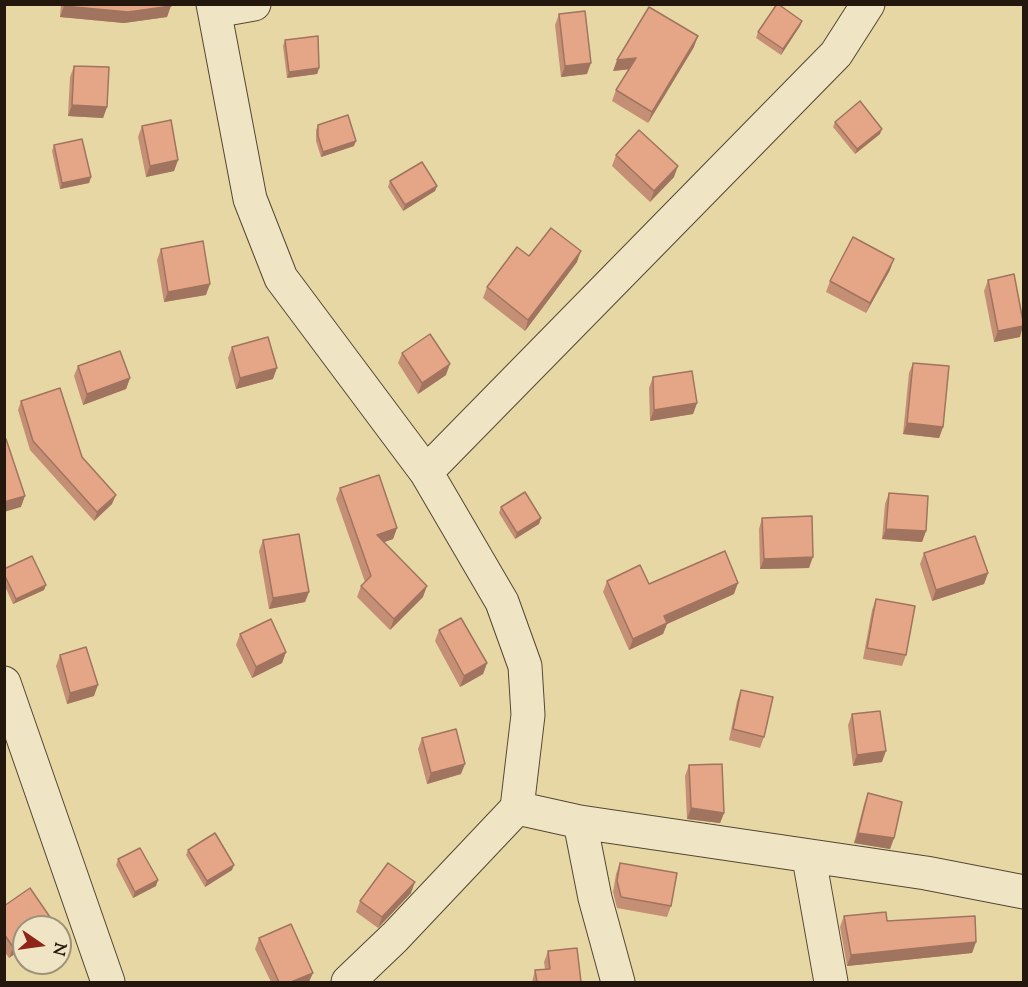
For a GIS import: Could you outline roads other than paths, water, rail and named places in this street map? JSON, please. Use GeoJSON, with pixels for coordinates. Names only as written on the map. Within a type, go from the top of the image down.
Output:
{"type":"FeatureCollection","features":[{"type":"Feature","properties":{"kind":"street"},"geometry":{"type":"LineString","coordinates":[[254,4],[214,8],[250,199],[281,278],[426,472],[502,602],[525,666],[528,715],[517,808],[395,937],[348,982]]}},
{"type":"Feature","properties":{"kind":"street"},"geometry":{"type":"LineString","coordinates":[[426,472],[836,54],[868,4]]}},
{"type":"Feature","properties":{"kind":"street"},"geometry":{"type":"LineString","coordinates":[[4,683],[108,982]]}},
{"type":"Feature","properties":{"kind":"street"},"geometry":{"type":"LineString","coordinates":[[517,808],[580,822],[809,858],[926,873],[1023,892]]}},
{"type":"Feature","properties":{"kind":"street"},"geometry":{"type":"LineString","coordinates":[[580,822],[595,898],[618,982]]}},
{"type":"Feature","properties":{"kind":"street"},"geometry":{"type":"LineString","coordinates":[[809,858],[831,982]]}}]}
